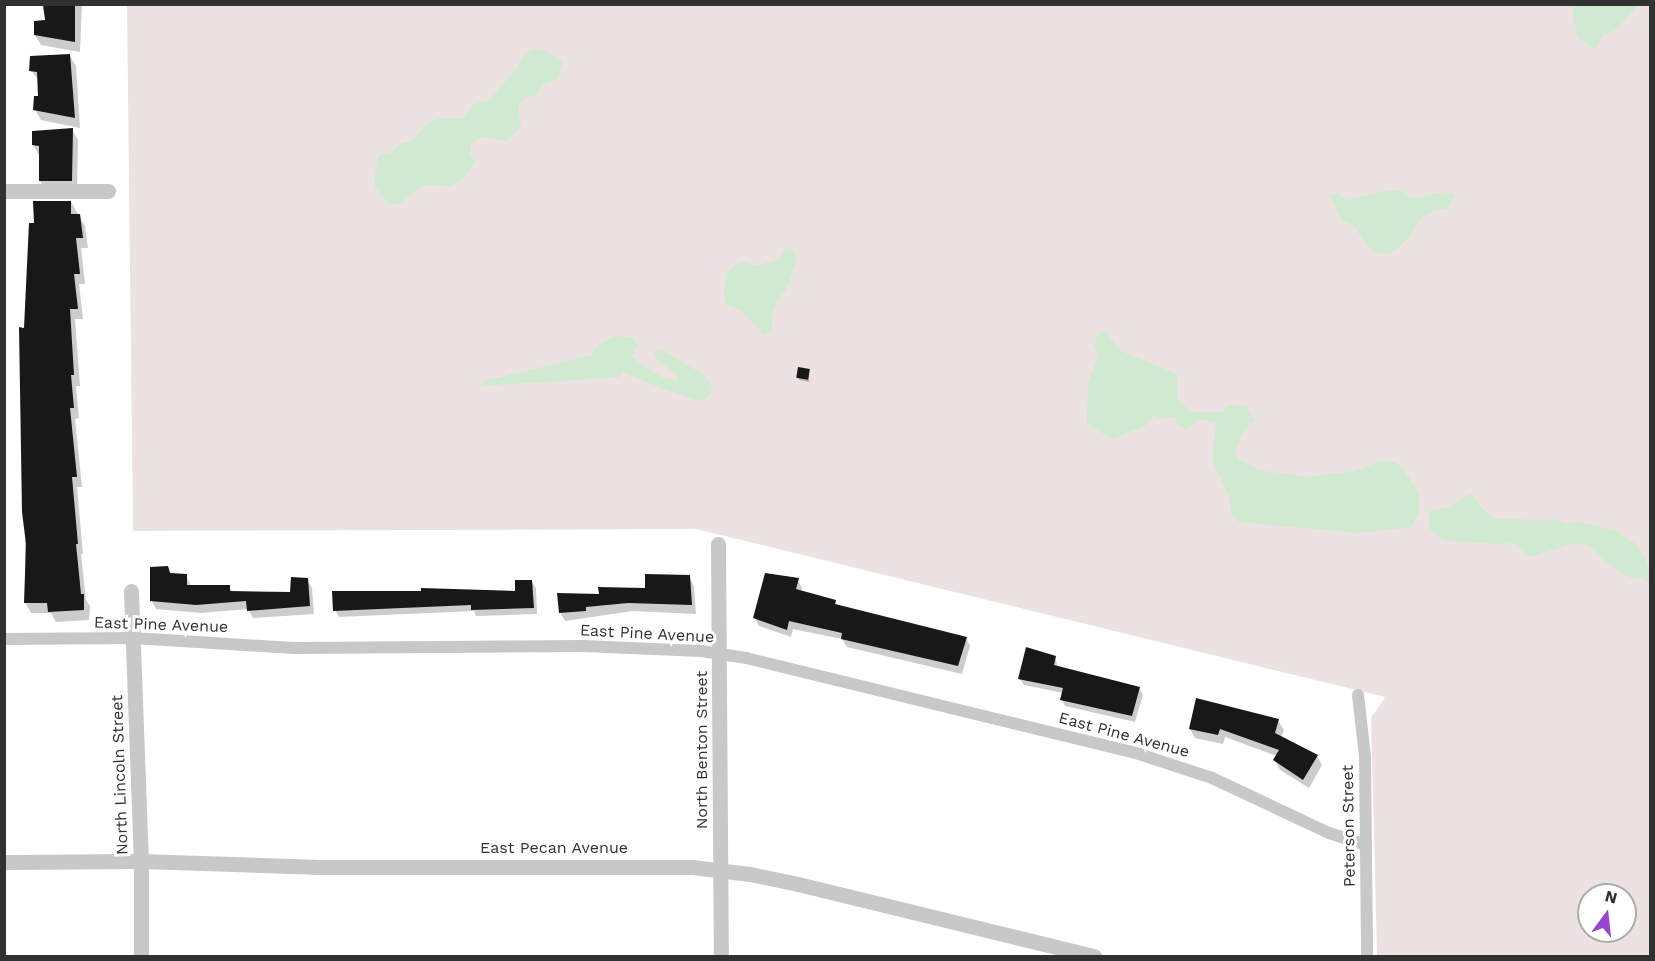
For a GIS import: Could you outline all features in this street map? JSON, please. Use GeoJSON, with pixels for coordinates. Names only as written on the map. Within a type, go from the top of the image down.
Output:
{"type":"FeatureCollection","features":[{"type":"Feature","properties":{"kind":"street"},"geometry":{"type":"LineString","coordinates":[[4,191],[108,191]]}},
{"type":"Feature","properties":{"kind":"street","name":"North Benton Street"},"geometry":{"type":"LineString","coordinates":[[718,544],[721,957]]}},
{"type":"Feature","properties":{"kind":"street","name":"North Lincoln Street"},"geometry":{"type":"LineString","coordinates":[[131,591],[141,861],[141,957]]}},
{"type":"Feature","properties":{"kind":"street","name":"East Pine Avenue"},"geometry":{"type":"LineString","coordinates":[[4,639],[134,638],[294,648],[639,647],[720,654],[1139,754],[1212,778],[1329,833],[1366,846]]}},
{"type":"Feature","properties":{"kind":"street","name":"Peterson Street"},"geometry":{"type":"LineString","coordinates":[[1358,695],[1365,756],[1367,957]]}},
{"type":"Feature","properties":{"kind":"street","name":"East Pecan Avenue"},"geometry":{"type":"LineString","coordinates":[[4,862],[141,861],[265,867],[630,865],[721,870],[798,884],[1094,957]]}},
{"type":"Feature","properties":{"kind":"shaded area"},"geometry":{"type":"Polygon","coordinates":[[[127,5],[1650,5],[1650,956],[1377,956],[1371,718],[1385,697],[696,529],[133,531],[127,5]]]}},
{"type":"Feature","properties":{"kind":"shaded area"},"geometry":{"type":"Polygon","coordinates":[[[1579,5],[1638,5],[1616,30],[1603,35],[1595,50],[1578,37],[1572,9],[1579,5]]]}},
{"type":"Feature","properties":{"kind":"shaded area"},"geometry":{"type":"Polygon","coordinates":[[[532,49],[546,51],[563,60],[557,79],[543,85],[537,95],[525,98],[518,107],[521,126],[507,141],[483,137],[471,144],[470,154],[475,162],[464,178],[451,186],[425,185],[400,203],[391,205],[383,198],[375,187],[378,157],[382,153],[390,155],[399,144],[412,141],[428,123],[440,118],[464,118],[474,104],[488,100],[517,69],[522,57],[532,49]]]}},
{"type":"Feature","properties":{"kind":"shaded area"},"geometry":{"type":"Polygon","coordinates":[[[1399,190],[1412,199],[1450,192],[1454,196],[1448,209],[1433,211],[1422,217],[1410,236],[1388,254],[1375,252],[1368,247],[1353,225],[1342,221],[1330,195],[1340,192],[1340,197],[1348,200],[1399,190]]]}},
{"type":"Feature","properties":{"kind":"shaded area"},"geometry":{"type":"Polygon","coordinates":[[[786,248],[793,249],[797,257],[786,290],[776,302],[771,318],[773,330],[763,334],[742,311],[726,304],[724,290],[728,272],[736,264],[744,262],[756,266],[780,259],[786,248]]]}},
{"type":"Feature","properties":{"kind":"shaded area"},"geometry":{"type":"Polygon","coordinates":[[[1105,330],[1119,350],[1177,374],[1177,397],[1181,404],[1194,412],[1222,412],[1228,405],[1246,405],[1254,420],[1242,433],[1235,451],[1239,459],[1258,470],[1309,477],[1354,471],[1382,461],[1394,462],[1402,467],[1419,493],[1419,513],[1411,527],[1359,533],[1239,522],[1231,511],[1229,496],[1212,460],[1216,422],[1199,419],[1187,429],[1178,426],[1175,417],[1161,419],[1154,415],[1145,426],[1112,439],[1086,423],[1089,381],[1099,355],[1094,347],[1098,334],[1105,330]]]}},
{"type":"Feature","properties":{"kind":"shaded area"},"geometry":{"type":"Polygon","coordinates":[[[617,336],[633,338],[637,344],[632,357],[661,377],[677,381],[678,376],[657,360],[654,353],[661,349],[704,375],[713,389],[707,398],[700,401],[648,383],[623,371],[620,377],[481,386],[484,381],[592,355],[598,344],[617,336]]]}},
{"type":"Feature","properties":{"kind":"shaded area"},"geometry":{"type":"Polygon","coordinates":[[[1473,494],[1481,507],[1494,519],[1558,520],[1566,524],[1579,522],[1616,531],[1636,544],[1646,559],[1650,573],[1650,585],[1645,579],[1629,577],[1613,568],[1589,546],[1574,543],[1531,557],[1513,543],[1443,540],[1428,527],[1431,510],[1449,508],[1465,496],[1473,494]]]}},
{"type":"Feature","properties":{"kind":"building"},"geometry":{"type":"Polygon","coordinates":[[[43,4],[75,4],[75,42],[34,35],[34,21],[45,20],[43,4]]]}},
{"type":"Feature","properties":{"kind":"building"},"geometry":{"type":"Polygon","coordinates":[[[70,54],[75,118],[33,110],[34,96],[38,96],[37,72],[29,71],[30,56],[70,54]]]}},
{"type":"Feature","properties":{"kind":"building"},"geometry":{"type":"Polygon","coordinates":[[[73,128],[72,181],[39,181],[39,146],[32,145],[32,131],[73,128]]]}},
{"type":"Feature","properties":{"kind":"building"},"geometry":{"type":"Polygon","coordinates":[[[33,201],[71,201],[71,214],[80,214],[83,238],[76,238],[80,274],[74,274],[78,309],[70,309],[74,408],[70,408],[77,477],[72,477],[78,544],[76,544],[81,594],[84,594],[84,610],[48,612],[47,603],[24,603],[26,544],[22,512],[19,327],[24,328],[29,223],[34,223],[33,201]]]}},
{"type":"Feature","properties":{"kind":"building"},"geometry":{"type":"Polygon","coordinates":[[[798,367],[810,369],[808,380],[796,378],[798,367]]]}},
{"type":"Feature","properties":{"kind":"building"},"geometry":{"type":"Polygon","coordinates":[[[168,566],[170,573],[187,574],[187,585],[230,585],[230,591],[290,592],[291,577],[308,578],[310,606],[247,611],[246,601],[196,605],[150,601],[150,567],[168,566]]]}},
{"type":"Feature","properties":{"kind":"building"},"geometry":{"type":"Polygon","coordinates":[[[765,573],[799,578],[796,589],[836,600],[835,604],[967,637],[958,666],[841,639],[842,633],[789,621],[787,630],[753,618],[765,573]]]}},
{"type":"Feature","properties":{"kind":"building"},"geometry":{"type":"Polygon","coordinates":[[[645,574],[690,575],[692,605],[628,603],[586,607],[586,611],[559,613],[557,593],[599,594],[598,587],[645,588],[645,574]]]}},
{"type":"Feature","properties":{"kind":"building"},"geometry":{"type":"Polygon","coordinates":[[[515,580],[532,580],[534,608],[471,610],[471,605],[333,611],[332,591],[421,591],[421,588],[515,591],[515,580]]]}},
{"type":"Feature","properties":{"kind":"building"},"geometry":{"type":"Polygon","coordinates":[[[1026,647],[1056,656],[1054,665],[1140,687],[1132,716],[1060,700],[1063,688],[1018,679],[1026,647]]]}},
{"type":"Feature","properties":{"kind":"building"},"geometry":{"type":"Polygon","coordinates":[[[1196,698],[1279,719],[1275,733],[1318,755],[1303,780],[1273,760],[1279,750],[1220,729],[1218,735],[1189,729],[1196,698]]]}}]}
